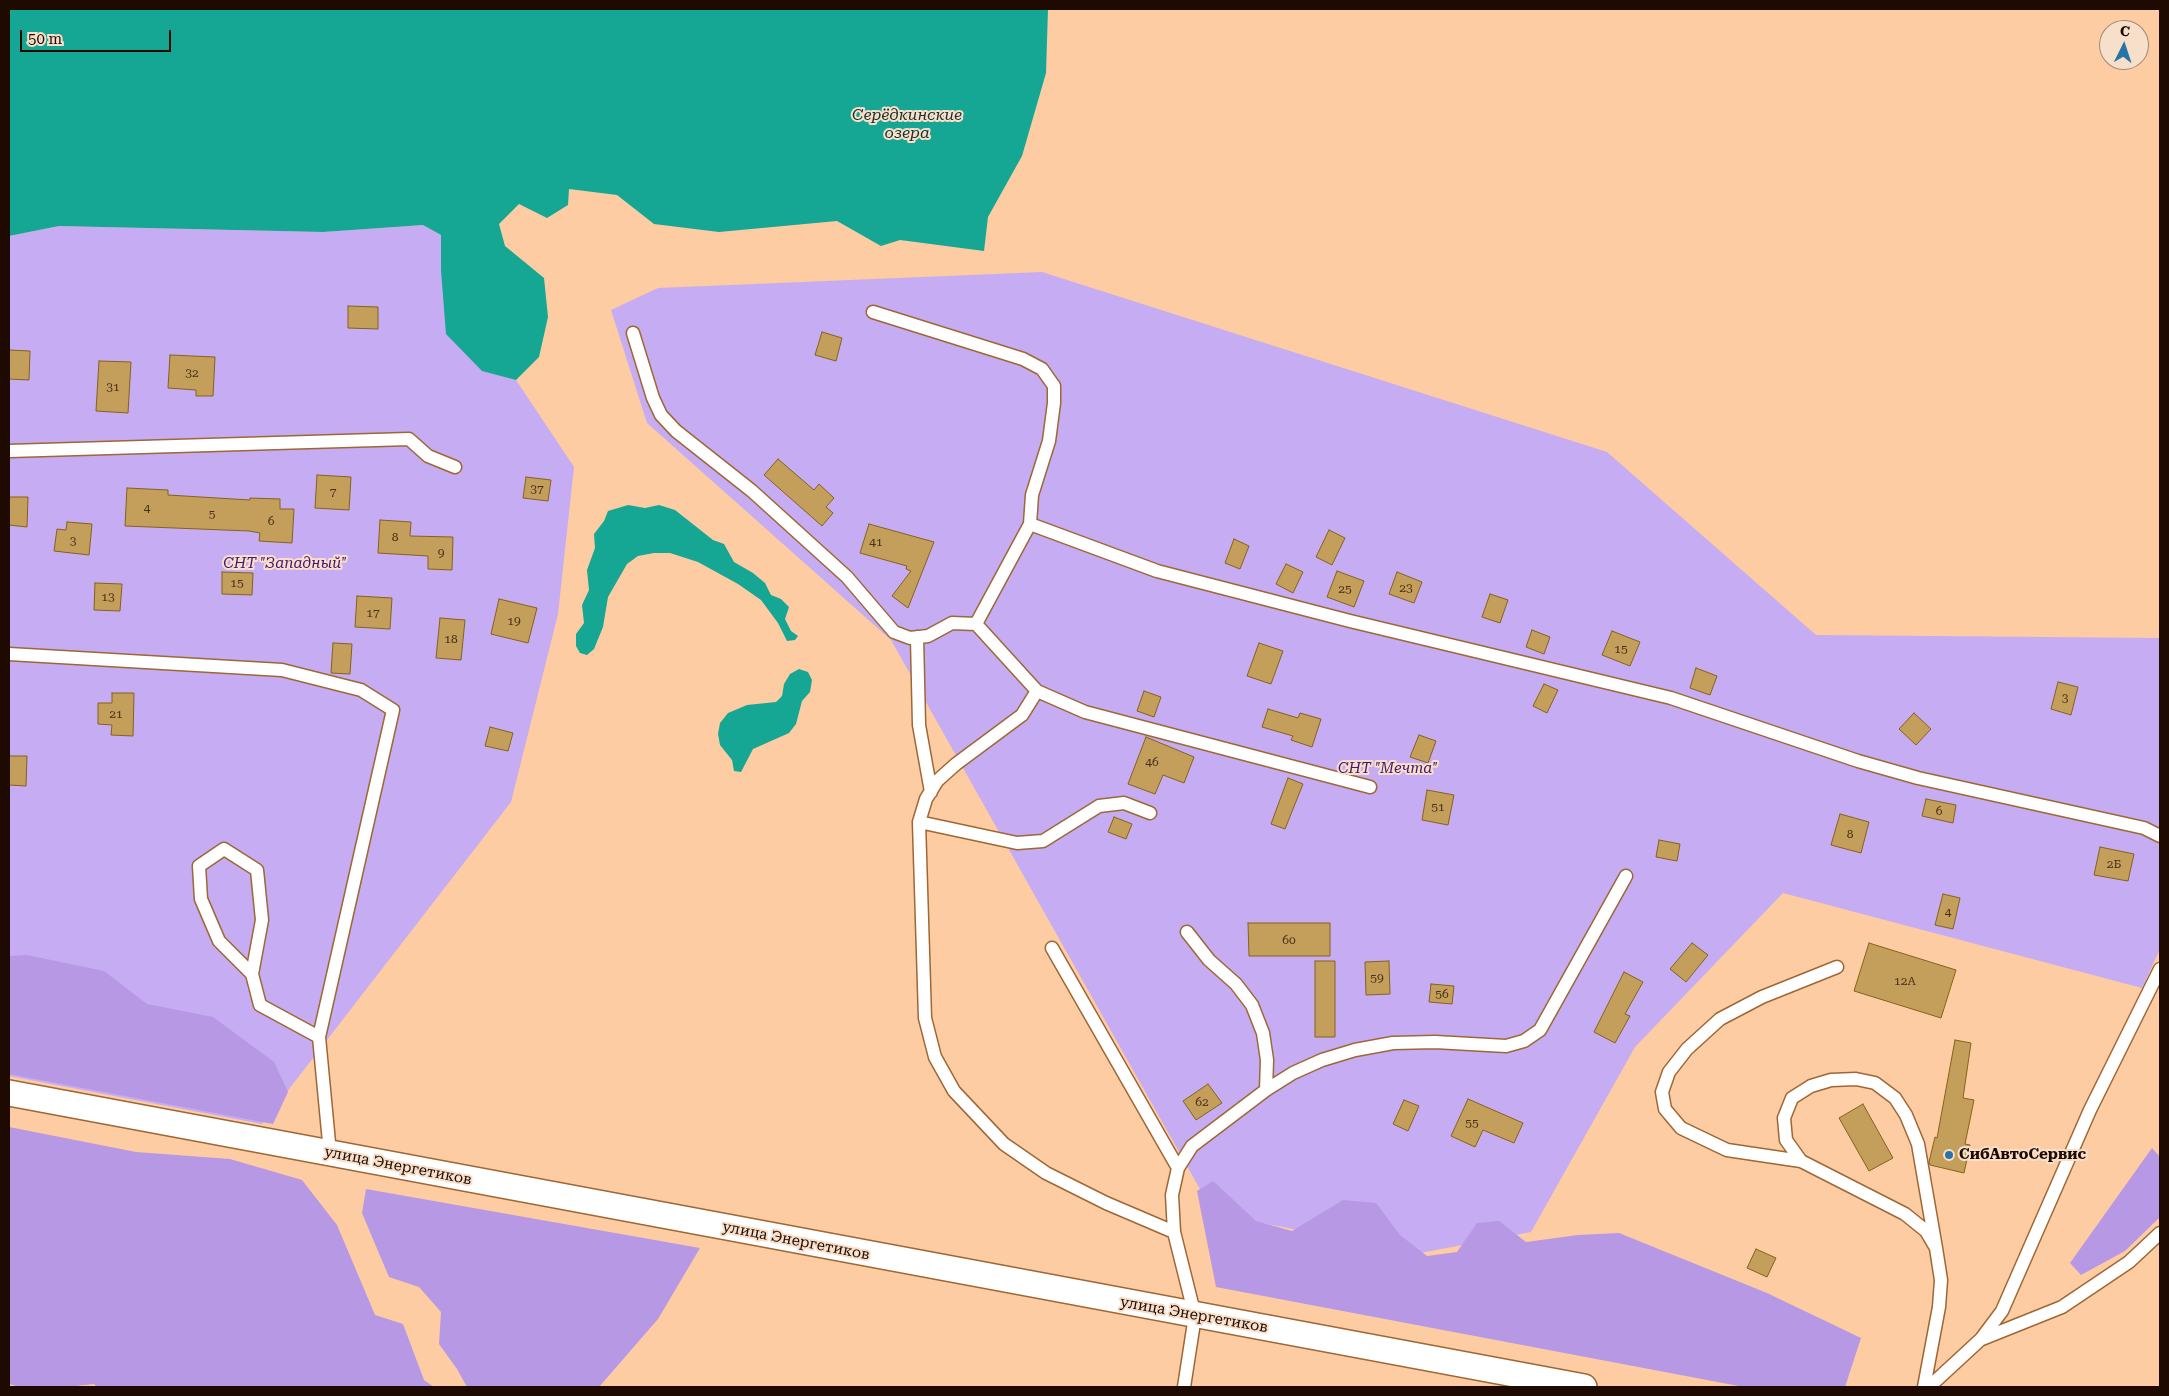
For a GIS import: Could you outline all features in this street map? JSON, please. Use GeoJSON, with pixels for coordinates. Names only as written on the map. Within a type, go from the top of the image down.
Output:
{"type":"FeatureCollection","features":[{"type":"Feature","properties":{"kind":"street","name":"улица Энергетиков"},"geometry":{"type":"LineString","coordinates":[[9,1093],[1195,1316],[1369,1345],[1584,1387]]}},
{"type":"Feature","properties":{"kind":"lane"},"geometry":{"type":"LineString","coordinates":[[873,312],[1023,359],[1042,369],[1054,386],[1054,403],[1049,441],[1032,495],[1030,524],[976,624]]}},
{"type":"Feature","properties":{"kind":"lane"},"geometry":{"type":"LineString","coordinates":[[634,333],[653,398],[661,414],[676,431],[752,492],[847,577],[894,632],[910,638],[928,636],[952,623],[976,624],[1037,691],[1086,712],[1370,787]]}},
{"type":"Feature","properties":{"kind":"lane"},"geometry":{"type":"LineString","coordinates":[[9,451],[409,439],[428,456],[455,467]]}},
{"type":"Feature","properties":{"kind":"lane"},"geometry":{"type":"LineString","coordinates":[[1030,524],[1157,571],[1350,621],[1671,698],[1875,766],[1918,778],[2144,828],[2160,836]]}},
{"type":"Feature","properties":{"kind":"lane"},"geometry":{"type":"LineString","coordinates":[[917,637],[919,725],[930,792]]}},
{"type":"Feature","properties":{"kind":"lane"},"geometry":{"type":"LineString","coordinates":[[9,654],[282,670],[361,690],[392,710],[319,1037],[330,1153]]}},
{"type":"Feature","properties":{"kind":"lane"},"geometry":{"type":"LineString","coordinates":[[1037,691],[1022,716],[956,764],[938,782],[930,792],[919,822],[925,1018],[935,1057],[954,1091],[1004,1144],[1046,1173],[1106,1203],[1174,1232]]}},
{"type":"Feature","properties":{"kind":"lane"},"geometry":{"type":"LineString","coordinates":[[919,822],[1017,843],[1043,841],[1100,806],[1124,803],[1150,813]]}},
{"type":"Feature","properties":{"kind":"lane"},"geometry":{"type":"LineString","coordinates":[[252,974],[219,942],[201,900],[199,866],[224,849],[257,870],[262,920],[252,974],[260,1005],[319,1037]]}},
{"type":"Feature","properties":{"kind":"lane"},"geometry":{"type":"LineString","coordinates":[[1184,1387],[1195,1316],[1174,1232],[1172,1195],[1178,1168],[1192,1146],[1266,1090],[1293,1073],[1315,1063],[1355,1050],[1393,1043],[1435,1042],[1506,1046],[1524,1041],[1540,1030],[1626,876]]}},
{"type":"Feature","properties":{"kind":"lane"},"geometry":{"type":"LineString","coordinates":[[1187,932],[1209,960],[1236,984],[1252,1005],[1262,1033],[1267,1060],[1266,1090]]}},
{"type":"Feature","properties":{"kind":"lane"},"geometry":{"type":"LineString","coordinates":[[1052,948],[1178,1168]]}},
{"type":"Feature","properties":{"kind":"lane"},"geometry":{"type":"LineString","coordinates":[[1837,967],[1762,997],[1720,1019],[1687,1049],[1668,1072],[1662,1092],[1665,1109],[1681,1128],[1727,1150],[1801,1161],[1905,1214],[1926,1231],[1936,1248]]}},
{"type":"Feature","properties":{"kind":"lane"},"geometry":{"type":"LineString","coordinates":[[1929,1387],[1981,1339],[2002,1311],[2090,1110],[2160,969]]}},
{"type":"Feature","properties":{"kind":"lane"},"geometry":{"type":"LineString","coordinates":[[1801,1161],[1786,1140],[1784,1118],[1792,1098],[1810,1086],[1831,1080],[1856,1079],[1875,1083],[1895,1098],[1906,1115],[1918,1144],[1940,1280],[1939,1307],[1924,1387]]}},
{"type":"Feature","properties":{"kind":"lane"},"geometry":{"type":"LineString","coordinates":[[1981,1339],[2062,1307],[2129,1262],[2160,1233]]}},
{"type":"Feature","properties":{"kind":"green space","name":"СНТ \"Западный\""},"geometry":{"type":"Polygon","coordinates":[[[423,225],[441,235],[441,270],[482,370],[516,380],[574,467],[558,614],[511,802],[262,1124],[9,1076],[9,236],[59,226],[323,232],[423,225]]]}},
{"type":"Feature","properties":{"kind":"green space","name":"СНТ \"Мечта\""},"geometry":{"type":"Polygon","coordinates":[[[1042,272],[1607,452],[1816,635],[2160,638],[2160,949],[2142,988],[1783,893],[1635,1047],[1531,1232],[1420,1253],[1214,1214],[891,640],[647,423],[611,310],[658,288],[1042,272]]]}},
{"type":"Feature","properties":{"kind":"shaded area"},"geometry":{"type":"Polygon","coordinates":[[[27,955],[104,971],[147,1004],[213,1017],[274,1062],[288,1092],[273,1124],[9,1074],[9,956],[27,955]]]}},
{"type":"Feature","properties":{"kind":"shaded area"},"geometry":{"type":"Polygon","coordinates":[[[9,1127],[136,1152],[230,1159],[302,1180],[337,1225],[375,1315],[403,1324],[424,1380],[434,1387],[97,1387],[94,1384],[67,1387],[20,1387],[9,1384],[9,1127]]]}},
{"type":"Feature","properties":{"kind":"shaded area"},"geometry":{"type":"Polygon","coordinates":[[[2152,1148],[2160,1157],[2160,1217],[2125,1251],[2081,1275],[2070,1263],[2152,1148]]]}},
{"type":"Feature","properties":{"kind":"shaded area"},"geometry":{"type":"Polygon","coordinates":[[[1213,1181],[1256,1221],[1292,1231],[1343,1200],[1376,1203],[1400,1235],[1427,1256],[1457,1252],[1477,1223],[1499,1221],[1526,1242],[1578,1235],[1619,1233],[1767,1293],[1861,1338],[1845,1387],[1744,1387],[1216,1287],[1197,1191],[1213,1181]]]}},
{"type":"Feature","properties":{"kind":"shaded area"},"geometry":{"type":"Polygon","coordinates":[[[366,1189],[700,1248],[658,1319],[599,1387],[467,1387],[439,1344],[441,1312],[419,1287],[389,1277],[362,1213],[366,1189]]]}},
{"type":"Feature","properties":{"kind":"water","name":"Серёдкинские озера"},"geometry":{"type":"Polygon","coordinates":[[[9,9],[1048,9],[1046,73],[1022,156],[988,217],[984,251],[900,240],[881,246],[837,221],[719,232],[654,224],[617,195],[569,189],[568,205],[547,218],[519,204],[499,224],[505,246],[544,278],[548,317],[539,357],[516,380],[482,371],[446,334],[441,270],[441,235],[423,225],[323,232],[59,226],[9,236],[9,9]]]}},
{"type":"Feature","properties":{"kind":"water"},"geometry":{"type":"Polygon","coordinates":[[[628,505],[645,508],[659,505],[675,510],[713,540],[724,544],[734,562],[753,573],[765,583],[771,595],[781,599],[789,607],[785,619],[791,631],[798,636],[795,640],[787,641],[778,623],[761,600],[738,584],[698,562],[670,553],[654,553],[638,556],[627,564],[608,597],[603,627],[594,649],[587,655],[580,653],[576,646],[576,634],[584,623],[582,605],[589,590],[587,570],[595,548],[594,534],[604,521],[608,511],[628,505]]]}},
{"type":"Feature","properties":{"kind":"water"},"geometry":{"type":"Polygon","coordinates":[[[799,669],[808,672],[812,680],[810,692],[802,701],[796,724],[789,733],[753,749],[741,772],[734,771],[732,760],[720,745],[718,734],[720,723],[728,713],[747,705],[776,702],[782,696],[784,684],[790,674],[799,669]]]}},
{"type":"Feature","properties":{"kind":"building"},"geometry":{"type":"Polygon","coordinates":[[[348,306],[378,307],[378,329],[348,328],[348,306]]]}},
{"type":"Feature","properties":{"kind":"building"},"geometry":{"type":"Polygon","coordinates":[[[822,332],[842,338],[836,361],[815,355],[822,332]]]}},
{"type":"Feature","properties":{"kind":"building"},"geometry":{"type":"Polygon","coordinates":[[[9,350],[30,351],[29,380],[9,379],[9,350]]]}},
{"type":"Feature","properties":{"kind":"building"},"geometry":{"type":"Polygon","coordinates":[[[170,355],[215,357],[213,396],[196,396],[196,390],[168,388],[170,355]]]}},
{"type":"Feature","properties":{"kind":"building"},"geometry":{"type":"Polygon","coordinates":[[[99,361],[131,362],[128,413],[96,411],[99,361]]]}},
{"type":"Feature","properties":{"kind":"building"},"geometry":{"type":"Polygon","coordinates":[[[778,459],[814,490],[819,484],[834,498],[826,507],[833,513],[822,526],[764,475],[778,459]]]}},
{"type":"Feature","properties":{"kind":"building"},"geometry":{"type":"Polygon","coordinates":[[[317,475],[351,477],[349,510],[315,508],[317,475]]]}},
{"type":"Feature","properties":{"kind":"building"},"geometry":{"type":"Polygon","coordinates":[[[526,477],[551,480],[548,501],[523,498],[526,477]]]}},
{"type":"Feature","properties":{"kind":"building"},"geometry":{"type":"Polygon","coordinates":[[[127,488],[168,490],[168,495],[250,500],[250,498],[280,499],[280,509],[294,509],[292,543],[259,541],[260,533],[249,531],[125,526],[127,488]]]}},
{"type":"Feature","properties":{"kind":"building"},"geometry":{"type":"Polygon","coordinates":[[[9,497],[28,497],[27,527],[9,525],[9,497]]]}},
{"type":"Feature","properties":{"kind":"building"},"geometry":{"type":"Polygon","coordinates":[[[380,520],[411,522],[410,536],[453,537],[452,570],[428,569],[428,556],[378,553],[380,520]]]}},
{"type":"Feature","properties":{"kind":"building"},"geometry":{"type":"Polygon","coordinates":[[[67,522],[92,524],[89,555],[54,551],[57,529],[66,530],[67,522]]]}},
{"type":"Feature","properties":{"kind":"building"},"geometry":{"type":"Polygon","coordinates":[[[869,524],[934,542],[908,608],[892,596],[911,571],[906,569],[907,566],[860,553],[869,524]]]}},
{"type":"Feature","properties":{"kind":"building"},"geometry":{"type":"Polygon","coordinates":[[[1329,530],[1345,538],[1332,565],[1316,557],[1329,530]]]}},
{"type":"Feature","properties":{"kind":"building"},"geometry":{"type":"Polygon","coordinates":[[[1234,539],[1249,546],[1240,569],[1225,563],[1234,539]]]}},
{"type":"Feature","properties":{"kind":"building"},"geometry":{"type":"Polygon","coordinates":[[[1286,564],[1303,572],[1293,593],[1276,584],[1286,564]]]}},
{"type":"Feature","properties":{"kind":"building"},"geometry":{"type":"Polygon","coordinates":[[[1337,571],[1364,581],[1354,607],[1327,597],[1337,571]]]}},
{"type":"Feature","properties":{"kind":"building"},"geometry":{"type":"Polygon","coordinates":[[[222,572],[253,573],[252,595],[222,594],[222,572]]]}},
{"type":"Feature","properties":{"kind":"building"},"geometry":{"type":"Polygon","coordinates":[[[1397,572],[1422,582],[1414,603],[1389,594],[1397,572]]]}},
{"type":"Feature","properties":{"kind":"building"},"geometry":{"type":"Polygon","coordinates":[[[95,583],[122,584],[120,611],[94,610],[95,583]]]}},
{"type":"Feature","properties":{"kind":"building"},"geometry":{"type":"Polygon","coordinates":[[[1490,594],[1508,600],[1500,623],[1482,617],[1490,594]]]}},
{"type":"Feature","properties":{"kind":"building"},"geometry":{"type":"Polygon","coordinates":[[[357,596],[392,598],[390,629],[355,627],[357,596]]]}},
{"type":"Feature","properties":{"kind":"building"},"geometry":{"type":"Polygon","coordinates":[[[499,599],[537,608],[528,643],[491,634],[499,599]]]}},
{"type":"Feature","properties":{"kind":"building"},"geometry":{"type":"Polygon","coordinates":[[[440,618],[465,620],[461,660],[436,658],[440,618]]]}},
{"type":"Feature","properties":{"kind":"building"},"geometry":{"type":"Polygon","coordinates":[[[1532,630],[1550,637],[1544,654],[1526,647],[1532,630]]]}},
{"type":"Feature","properties":{"kind":"building"},"geometry":{"type":"Polygon","coordinates":[[[1612,631],[1640,642],[1630,666],[1602,655],[1612,631]]]}},
{"type":"Feature","properties":{"kind":"building"},"geometry":{"type":"Polygon","coordinates":[[[333,643],[352,644],[350,674],[331,673],[333,643]]]}},
{"type":"Feature","properties":{"kind":"building"},"geometry":{"type":"Polygon","coordinates":[[[1259,643],[1283,651],[1271,684],[1247,676],[1259,643]]]}},
{"type":"Feature","properties":{"kind":"building"},"geometry":{"type":"Polygon","coordinates":[[[1696,668],[1717,676],[1710,695],[1690,688],[1696,668]]]}},
{"type":"Feature","properties":{"kind":"building"},"geometry":{"type":"Polygon","coordinates":[[[2058,682],[2078,687],[2071,715],[2051,709],[2058,682]]]}},
{"type":"Feature","properties":{"kind":"building"},"geometry":{"type":"Polygon","coordinates":[[[1544,684],[1558,690],[1547,713],[1533,706],[1544,684]]]}},
{"type":"Feature","properties":{"kind":"building"},"geometry":{"type":"Polygon","coordinates":[[[1144,691],[1161,697],[1154,717],[1137,711],[1144,691]]]}},
{"type":"Feature","properties":{"kind":"building"},"geometry":{"type":"Polygon","coordinates":[[[112,693],[134,693],[133,736],[111,735],[112,725],[98,724],[98,703],[112,703],[112,693]]]}},
{"type":"Feature","properties":{"kind":"building"},"geometry":{"type":"Polygon","coordinates":[[[1268,709],[1298,718],[1300,713],[1321,719],[1312,747],[1291,740],[1293,736],[1262,727],[1268,709]]]}},
{"type":"Feature","properties":{"kind":"building"},"geometry":{"type":"Polygon","coordinates":[[[1914,713],[1931,729],[1916,745],[1899,729],[1914,713]]]}},
{"type":"Feature","properties":{"kind":"building"},"geometry":{"type":"Polygon","coordinates":[[[490,727],[513,733],[508,751],[485,746],[490,727]]]}},
{"type":"Feature","properties":{"kind":"building"},"geometry":{"type":"Polygon","coordinates":[[[1419,735],[1436,741],[1428,763],[1410,757],[1419,735]]]}},
{"type":"Feature","properties":{"kind":"building"},"geometry":{"type":"Polygon","coordinates":[[[1146,737],[1194,757],[1184,783],[1163,775],[1155,794],[1128,784],[1146,737]]]}},
{"type":"Feature","properties":{"kind":"building"},"geometry":{"type":"Polygon","coordinates":[[[9,756],[27,756],[26,786],[9,785],[9,756]]]}},
{"type":"Feature","properties":{"kind":"building"},"geometry":{"type":"Polygon","coordinates":[[[1288,778],[1303,784],[1285,829],[1271,824],[1288,778]]]}},
{"type":"Feature","properties":{"kind":"building"},"geometry":{"type":"Polygon","coordinates":[[[1427,790],[1454,795],[1448,825],[1422,820],[1427,790]]]}},
{"type":"Feature","properties":{"kind":"building"},"geometry":{"type":"Polygon","coordinates":[[[1926,799],[1956,805],[1953,823],[1922,816],[1926,799]]]}},
{"type":"Feature","properties":{"kind":"building"},"geometry":{"type":"Polygon","coordinates":[[[1840,814],[1869,822],[1861,853],[1831,845],[1840,814]]]}},
{"type":"Feature","properties":{"kind":"building"},"geometry":{"type":"Polygon","coordinates":[[[1114,817],[1132,824],[1126,839],[1108,832],[1114,817]]]}},
{"type":"Feature","properties":{"kind":"building"},"geometry":{"type":"Polygon","coordinates":[[[1659,840],[1680,844],[1677,861],[1656,857],[1659,840]]]}},
{"type":"Feature","properties":{"kind":"building"},"geometry":{"type":"Polygon","coordinates":[[[2100,847],[2134,854],[2128,881],[2094,875],[2100,847]]]}},
{"type":"Feature","properties":{"kind":"building"},"geometry":{"type":"Polygon","coordinates":[[[1943,894],[1960,898],[1953,929],[1935,925],[1943,894]]]}},
{"type":"Feature","properties":{"kind":"building"},"geometry":{"type":"Polygon","coordinates":[[[1248,923],[1330,923],[1330,956],[1249,956],[1248,923]]]}},
{"type":"Feature","properties":{"kind":"building"},"geometry":{"type":"Polygon","coordinates":[[[1692,943],[1708,955],[1686,982],[1670,969],[1692,943]]]}},
{"type":"Feature","properties":{"kind":"building"},"geometry":{"type":"Polygon","coordinates":[[[1869,943],[1956,970],[1941,1018],[1854,991],[1869,943]]]}},
{"type":"Feature","properties":{"kind":"building"},"geometry":{"type":"Polygon","coordinates":[[[1315,961],[1335,961],[1335,1037],[1315,1037],[1315,961]]]}},
{"type":"Feature","properties":{"kind":"building"},"geometry":{"type":"Polygon","coordinates":[[[1389,961],[1390,994],[1366,995],[1365,962],[1389,961]]]}},
{"type":"Feature","properties":{"kind":"building"},"geometry":{"type":"Polygon","coordinates":[[[1624,972],[1643,982],[1625,1014],[1630,1016],[1615,1043],[1594,1032],[1624,972]]]}},
{"type":"Feature","properties":{"kind":"building"},"geometry":{"type":"Polygon","coordinates":[[[1431,984],[1454,986],[1452,1004],[1429,1002],[1431,984]]]}},
{"type":"Feature","properties":{"kind":"building"},"geometry":{"type":"Polygon","coordinates":[[[1955,1040],[1971,1043],[1963,1098],[1974,1100],[1965,1144],[1970,1145],[1964,1173],[1930,1165],[1929,1162],[1935,1137],[1937,1138],[1955,1040]]]}},
{"type":"Feature","properties":{"kind":"building"},"geometry":{"type":"Polygon","coordinates":[[[1208,1084],[1222,1103],[1196,1120],[1183,1101],[1208,1084]]]}},
{"type":"Feature","properties":{"kind":"building"},"geometry":{"type":"Polygon","coordinates":[[[1468,1099],[1523,1123],[1514,1143],[1483,1130],[1475,1147],[1451,1136],[1468,1099]]]}},
{"type":"Feature","properties":{"kind":"building"},"geometry":{"type":"Polygon","coordinates":[[[1404,1100],[1419,1106],[1408,1131],[1393,1124],[1404,1100]]]}},
{"type":"Feature","properties":{"kind":"building"},"geometry":{"type":"Polygon","coordinates":[[[1863,1104],[1893,1158],[1869,1171],[1839,1118],[1863,1104]]]}},
{"type":"Feature","properties":{"kind":"building"},"geometry":{"type":"Polygon","coordinates":[[[1756,1249],[1776,1258],[1767,1277],[1747,1268],[1756,1249]]]}},
{"type":"Feature","properties":{"kind":"place","name":"СибАвтоСервис"},"geometry":{"type":"Point","coordinates":[1949,1155]}}]}
